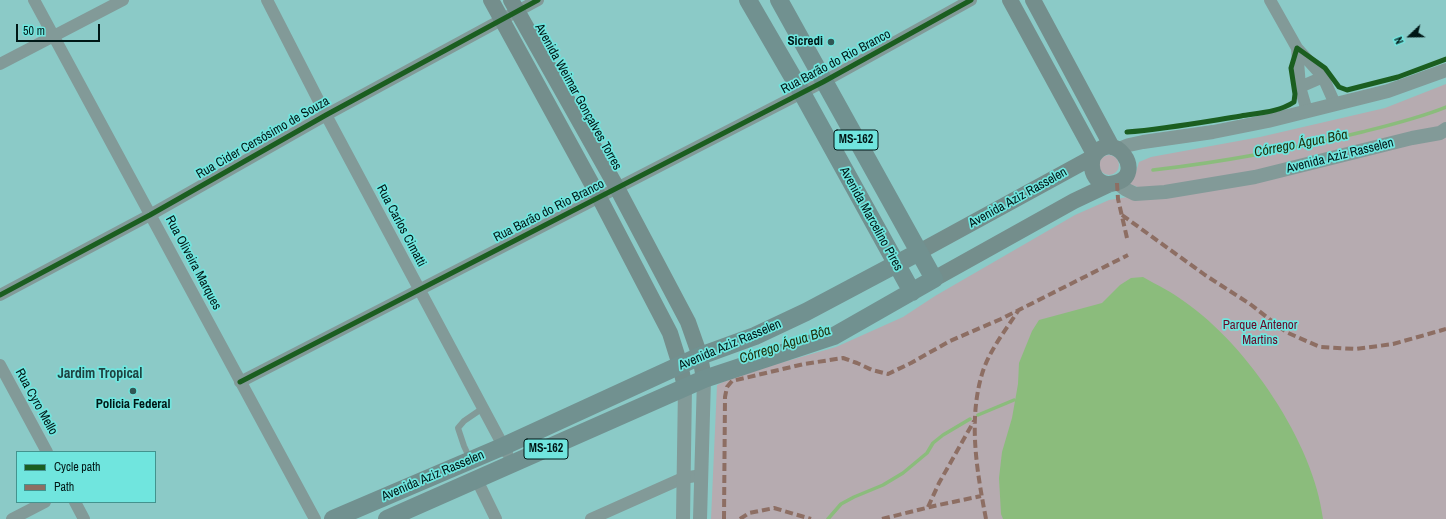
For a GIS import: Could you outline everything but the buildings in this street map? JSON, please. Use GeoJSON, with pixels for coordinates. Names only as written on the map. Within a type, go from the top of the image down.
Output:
{"type":"FeatureCollection","features":[{"type":"Feature","properties":{"kind":"main road"},"geometry":{"type":"LineString","coordinates":[[491,0],[599,198],[670,333],[685,387]]}},
{"type":"Feature","properties":{"kind":"main road","name":"Avenida Marcelino Pires"},"geometry":{"type":"LineString","coordinates":[[748,0],[802,93],[912,292]]}},
{"type":"Feature","properties":{"kind":"main road","name":"Avenida Marcelino Pires"},"geometry":{"type":"LineString","coordinates":[[779,0],[823,82],[934,279]]}},
{"type":"Feature","properties":{"kind":"main road"},"geometry":{"type":"LineString","coordinates":[[1033,0],[1115,148]]}},
{"type":"Feature","properties":{"kind":"main road"},"geometry":{"type":"LineString","coordinates":[[1013,1],[1094,156]]}},
{"type":"Feature","properties":{"kind":"main road","name":"Avenida Weimar Gonçalves Torres"},"geometry":{"type":"LineString","coordinates":[[514,6],[617,188],[688,322],[700,356],[704,379]]}},
{"type":"Feature","properties":{"kind":"main road","name":"Avenida Aziz Rasselen"},"geometry":{"type":"LineString","coordinates":[[333,519],[504,446],[700,356],[755,336],[806,312],[1094,156],[1102,148],[1115,148],[1124,154],[1128,160],[1127,173],[1123,179],[1074,201],[834,336],[704,379],[387,519]]}},
{"type":"Feature","properties":{"kind":"main road","name":"Avenida Aziz Rasselen"},"geometry":{"type":"LineString","coordinates":[[1094,156],[1091,163],[1091,170],[1094,176],[1098,181],[1104,184],[1114,184]]}},
{"type":"Feature","properties":{"kind":"street","name":"Rua Oliveira Marques"},"geometry":{"type":"LineString","coordinates":[[34,0],[315,519]]}},
{"type":"Feature","properties":{"kind":"street"},"geometry":{"type":"LineString","coordinates":[[0,64],[53,35],[123,0]]}},
{"type":"Feature","properties":{"kind":"street","name":"Rua Carlos Cimatti"},"geometry":{"type":"LineString","coordinates":[[267,0],[326,115],[513,464]]}},
{"type":"Feature","properties":{"kind":"street","name":"Rua Cider Cersósimo de Souza"},"geometry":{"type":"LineString","coordinates":[[0,295],[150,215],[326,115],[502,20],[514,6],[538,0]]}},
{"type":"Feature","properties":{"kind":"street","name":"Rua Barão do Rio Branco"},"geometry":{"type":"LineString","coordinates":[[240,382],[802,93],[971,0]]}},
{"type":"Feature","properties":{"kind":"street"},"geometry":{"type":"LineString","coordinates":[[1270,0],[1297,48],[1323,78],[1335,104]]}},
{"type":"Feature","properties":{"kind":"street"},"geometry":{"type":"LineString","coordinates":[[1297,48],[1300,87],[1306,111]]}},
{"type":"Feature","properties":{"kind":"street"},"geometry":{"type":"LineString","coordinates":[[1115,148],[1143,142],[1213,132],[1268,121],[1388,91],[1446,70]]}},
{"type":"Feature","properties":{"kind":"street"},"geometry":{"type":"LineString","coordinates":[[1300,87],[1323,78]]}},
{"type":"Feature","properties":{"kind":"street","name":"Avenida Aziz Rasselen"},"geometry":{"type":"LineString","coordinates":[[1114,184],[1135,194],[1166,192],[1255,177],[1412,138],[1444,132]]}},
{"type":"Feature","properties":{"kind":"street","name":"Rua Cyro Mello"},"geometry":{"type":"LineString","coordinates":[[0,365],[46,451]]}},
{"type":"Feature","properties":{"kind":"street"},"geometry":{"type":"LineString","coordinates":[[700,519],[704,379]]}},
{"type":"Feature","properties":{"kind":"street"},"geometry":{"type":"LineString","coordinates":[[683,519],[685,387]]}},
{"type":"Feature","properties":{"kind":"street"},"geometry":{"type":"LineString","coordinates":[[591,519],[683,478],[702,475]]}},
{"type":"Feature","properties":{"kind":"street"},"geometry":{"type":"LineString","coordinates":[[477,480],[496,519]]}},
{"type":"Feature","properties":{"kind":"street"},"geometry":{"type":"LineString","coordinates":[[12,519],[44,503]]}},
{"type":"Feature","properties":{"kind":"street"},"geometry":{"type":"LineString","coordinates":[[76,503],[84,519]]}},
{"type":"Feature","properties":{"kind":"lane"},"geometry":{"type":"LineString","coordinates":[[471,460],[464,446],[458,428],[464,421],[483,408]]}},
{"type":"Feature","properties":{"kind":"green space","name":"Parque Antenor Martins"},"geometry":{"type":"Polygon","coordinates":[[[1446,84],[1446,519],[711,519],[717,385],[738,375],[836,347],[903,317],[935,296],[1075,215],[1109,200],[1134,196],[1140,191],[1136,186],[1129,185],[1136,172],[1139,162],[1151,157],[1260,137],[1385,108],[1446,84]]]}},
{"type":"Feature","properties":{"kind":"green space"},"geometry":{"type":"Polygon","coordinates":[[[1105,155],[1113,155],[1119,161],[1119,169],[1113,175],[1105,175],[1099,169],[1099,161],[1105,155]]]}},
{"type":"Feature","properties":{"kind":"shaded area"},"geometry":{"type":"Polygon","coordinates":[[[1143,277],[1180,298],[1208,321],[1231,343],[1254,370],[1274,398],[1292,428],[1306,459],[1317,490],[1323,519],[1003,519],[1001,514],[999,478],[1002,452],[1012,418],[1018,384],[1019,363],[1032,331],[1039,320],[1102,303],[1120,285],[1131,278],[1143,277]]]}},
{"type":"Feature","properties":{"kind":"waterway","name":"Córrego Água Bôa"},"geometry":{"type":"LineString","coordinates":[[1153,170],[1232,159],[1310,144],[1394,124],[1446,107]]}},
{"type":"Feature","properties":{"kind":"waterway"},"geometry":{"type":"LineString","coordinates":[[978,415],[1014,400]]}},
{"type":"Feature","properties":{"kind":"waterway"},"geometry":{"type":"LineString","coordinates":[[828,519],[841,504],[883,485],[903,473],[927,453],[933,443],[943,435],[970,419]]}},
{"type":"Feature","properties":{"kind":"marked path"},"geometry":{"type":"LineString","coordinates":[[1117,183],[1118,199],[1127,238]]}},
{"type":"Feature","properties":{"kind":"marked path"},"geometry":{"type":"LineString","coordinates":[[1122,215],[1205,275],[1250,304],[1286,332],[1320,347],[1356,349],[1393,344],[1446,329]]}},
{"type":"Feature","properties":{"kind":"marked path"},"geometry":{"type":"LineString","coordinates":[[724,519],[725,397],[727,387],[732,381],[804,364],[843,358],[872,370],[888,374],[950,341],[1001,319],[1128,255]]}},
{"type":"Feature","properties":{"kind":"marked path"},"geometry":{"type":"LineString","coordinates":[[986,519],[975,446],[975,410],[985,366],[998,341],[1018,311]]}},
{"type":"Feature","properties":{"kind":"marked path"},"geometry":{"type":"LineString","coordinates":[[928,507],[939,483],[974,421]]}},
{"type":"Feature","properties":{"kind":"marked path"},"geometry":{"type":"LineString","coordinates":[[882,519],[981,496]]}},
{"type":"Feature","properties":{"kind":"marked path"},"geometry":{"type":"LineString","coordinates":[[740,519],[749,513],[774,508],[811,519]]}},
{"type":"Feature","properties":{"kind":"cycle path"},"geometry":{"type":"LineString","coordinates":[[0,295],[150,215],[326,115],[538,0]]}},
{"type":"Feature","properties":{"kind":"cycle path"},"geometry":{"type":"LineString","coordinates":[[240,382],[823,82],[971,0]]}},
{"type":"Feature","properties":{"kind":"cycle path"},"geometry":{"type":"LineString","coordinates":[[1127,132],[1261,113],[1282,108],[1294,102],[1295,94],[1291,68],[1297,48],[1325,68],[1339,87],[1347,90],[1398,77],[1446,59]]}},
{"type":"Feature","properties":{"kind":"place","name":"Sicredi"},"geometry":{"type":"Point","coordinates":[831,42]}},
{"type":"Feature","properties":{"kind":"place","name":"Policia Federal"},"geometry":{"type":"Point","coordinates":[133,391]}},
{"type":"Feature","properties":{"kind":"district","name":"Jardim Tropical"},"geometry":{"type":"Point","coordinates":[100,374]}}]}
